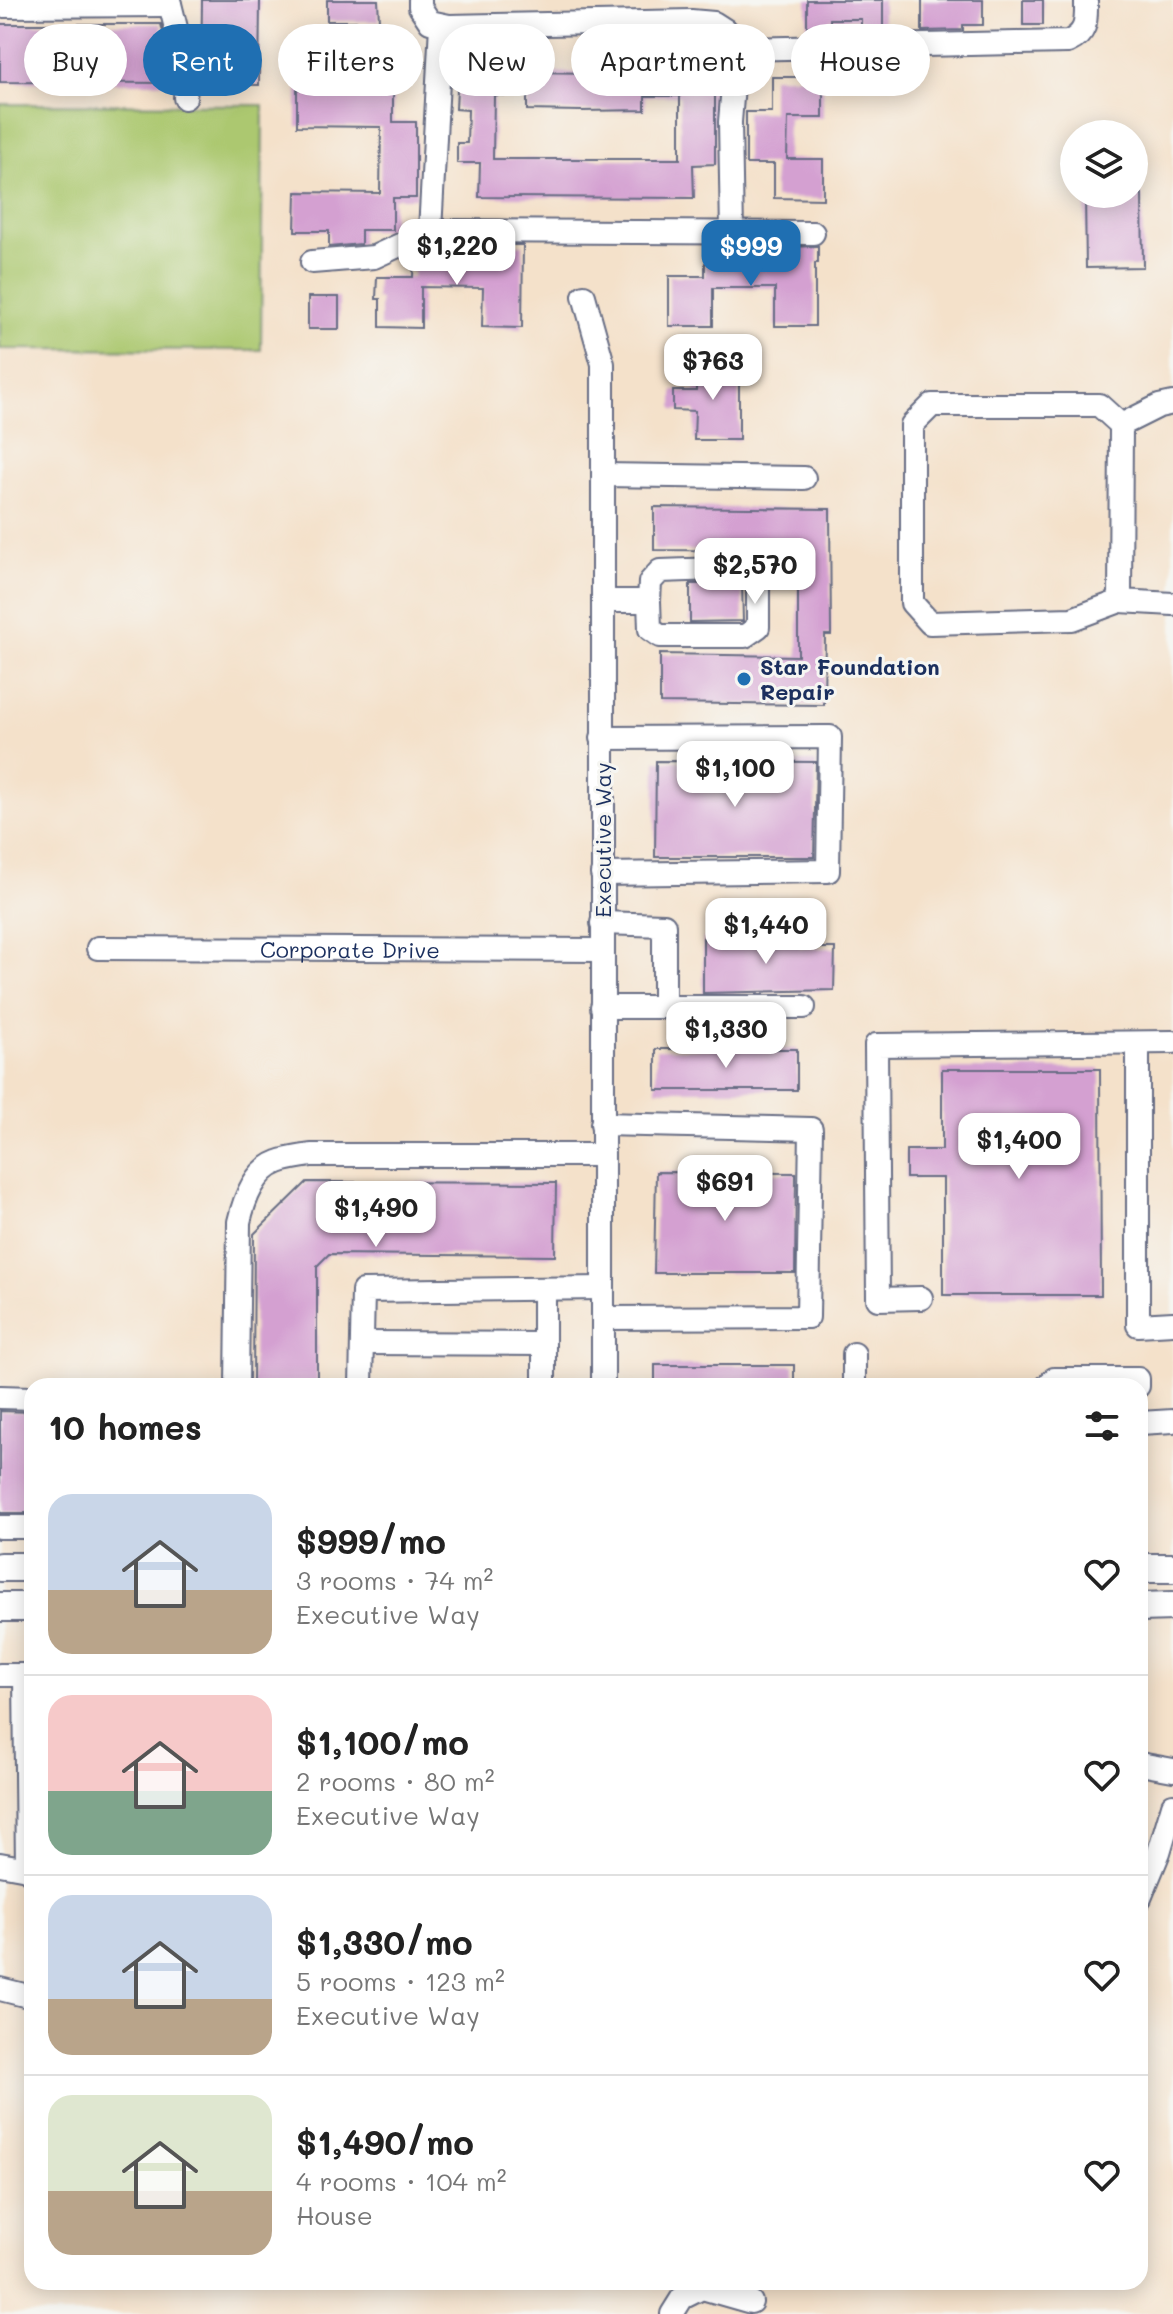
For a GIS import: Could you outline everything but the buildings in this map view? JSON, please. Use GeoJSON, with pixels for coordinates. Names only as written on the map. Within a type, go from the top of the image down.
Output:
{"type":"FeatureCollection","features":[{"type":"Feature","properties":{"kind":"main road"},"geometry":{"type":"LineString","coordinates":[[0,1567],[24,1567]]}},
{"type":"Feature","properties":{"kind":"main road"},"geometry":{"type":"LineString","coordinates":[[1148,1568],[1173,1568]]}},
{"type":"Feature","properties":{"kind":"main road"},"geometry":{"type":"LineString","coordinates":[[1148,1607],[1173,1606]]}},
{"type":"Feature","properties":{"kind":"main road"},"geometry":{"type":"LineString","coordinates":[[0,1607],[24,1607]]}},
{"type":"Feature","properties":{"kind":"street"},"geometry":{"type":"LineString","coordinates":[[420,0],[420,7],[430,22],[439,24]]}},
{"type":"Feature","properties":{"kind":"street"},"geometry":{"type":"LineString","coordinates":[[775,48],[1068,42],[1079,37],[1086,28],[1086,0]]}},
{"type":"Feature","properties":{"kind":"street"},"geometry":{"type":"LineString","coordinates":[[0,6],[169,2],[187,72],[185,98]]}},
{"type":"Feature","properties":{"kind":"street"},"geometry":{"type":"LineString","coordinates":[[578,24],[716,24]]}},
{"type":"Feature","properties":{"kind":"street"},"geometry":{"type":"LineString","coordinates":[[430,231],[439,62]]}},
{"type":"Feature","properties":{"kind":"street"},"geometry":{"type":"LineString","coordinates":[[732,96],[732,233]]}},
{"type":"Feature","properties":{"kind":"street"},"geometry":{"type":"LineString","coordinates":[[312,262],[374,257],[430,231],[813,233]]}},
{"type":"Feature","properties":{"kind":"street","name":"Executive Way"},"geometry":{"type":"LineString","coordinates":[[584,296],[603,364],[603,1378]]}},
{"type":"Feature","properties":{"kind":"street"},"geometry":{"type":"LineString","coordinates":[[1121,425],[1159,406],[1173,403]]}},
{"type":"Feature","properties":{"kind":"street"},"geometry":{"type":"LineString","coordinates":[[1120,601],[1121,425],[1099,405],[932,405],[912,425],[912,603],[930,623],[1072,619],[1120,601],[1173,604]]}},
{"type":"Feature","properties":{"kind":"street"},"geometry":{"type":"LineString","coordinates":[[603,475],[804,478]]}},
{"type":"Feature","properties":{"kind":"street"},"geometry":{"type":"LineString","coordinates":[[745,568],[758,578],[758,627],[745,636],[660,636],[650,629],[649,601],[650,582],[660,571],[745,568]]}},
{"type":"Feature","properties":{"kind":"street"},"geometry":{"type":"LineString","coordinates":[[603,601],[649,601]]}},
{"type":"Feature","properties":{"kind":"street"},"geometry":{"type":"LineString","coordinates":[[602,738],[830,737],[828,871],[602,874]]}},
{"type":"Feature","properties":{"kind":"street"},"geometry":{"type":"LineString","coordinates":[[602,923],[664,925],[664,1007]]}},
{"type":"Feature","properties":{"kind":"street","name":"Corporate Drive"},"geometry":{"type":"LineString","coordinates":[[98,948],[602,950]]}},
{"type":"Feature","properties":{"kind":"street"},"geometry":{"type":"LineString","coordinates":[[602,1007],[804,1007]]}},
{"type":"Feature","properties":{"kind":"street"},"geometry":{"type":"LineString","coordinates":[[921,1298],[878,1299],[876,1045],[1173,1042]]}},
{"type":"Feature","properties":{"kind":"street"},"geometry":{"type":"LineString","coordinates":[[1138,1043],[1138,1325],[1173,1323]]}},
{"type":"Feature","properties":{"kind":"street"},"geometry":{"type":"LineString","coordinates":[[602,1124],[811,1129],[808,1317],[603,1318]]}},
{"type":"Feature","properties":{"kind":"street"},"geometry":{"type":"LineString","coordinates":[[237,1378],[239,1222],[244,1202],[262,1172],[276,1162],[311,1155],[602,1155]]}},
{"type":"Feature","properties":{"kind":"street"},"geometry":{"type":"LineString","coordinates":[[361,1378],[363,1291],[603,1288]]}},
{"type":"Feature","properties":{"kind":"street"},"geometry":{"type":"LineString","coordinates":[[544,1289],[544,1378]]}},
{"type":"Feature","properties":{"kind":"street"},"geometry":{"type":"LineString","coordinates":[[362,1343],[544,1344]]}},
{"type":"Feature","properties":{"kind":"street"},"geometry":{"type":"LineString","coordinates":[[854,1354],[854,1378]]}},
{"type":"Feature","properties":{"kind":"street"},"geometry":{"type":"LineString","coordinates":[[0,1397],[24,1398]]}},
{"type":"Feature","properties":{"kind":"street"},"geometry":{"type":"LineString","coordinates":[[1148,1423],[1173,1421]]}},
{"type":"Feature","properties":{"kind":"street"},"geometry":{"type":"LineString","coordinates":[[0,1527],[24,1527]]}},
{"type":"Feature","properties":{"kind":"street"},"geometry":{"type":"LineString","coordinates":[[0,1675],[24,1675]]}},
{"type":"Feature","properties":{"kind":"street"},"geometry":{"type":"LineString","coordinates":[[1148,1765],[1173,1770]]}},
{"type":"Feature","properties":{"kind":"street"},"geometry":{"type":"LineString","coordinates":[[1148,1879],[1173,1805]]}},
{"type":"Feature","properties":{"kind":"street"},"geometry":{"type":"LineString","coordinates":[[0,1864],[24,1870]]}},
{"type":"Feature","properties":{"kind":"street"},"geometry":{"type":"LineString","coordinates":[[0,1989],[24,1995]]}},
{"type":"Feature","properties":{"kind":"street"},"geometry":{"type":"LineString","coordinates":[[672,2314],[682,2298],[698,2290]]}},
{"type":"Feature","properties":{"kind":"street"},"geometry":{"type":"LineString","coordinates":[[711,2290],[753,2299]]}},
{"type":"Feature","properties":{"kind":"green space"},"geometry":{"type":"Polygon","coordinates":[[[0,104],[263,105],[261,350],[0,349],[0,104]]]}},
{"type":"Feature","properties":{"kind":"place","name":"Star Foundation Repair"},"geometry":{"type":"Point","coordinates":[744,679]}}]}
